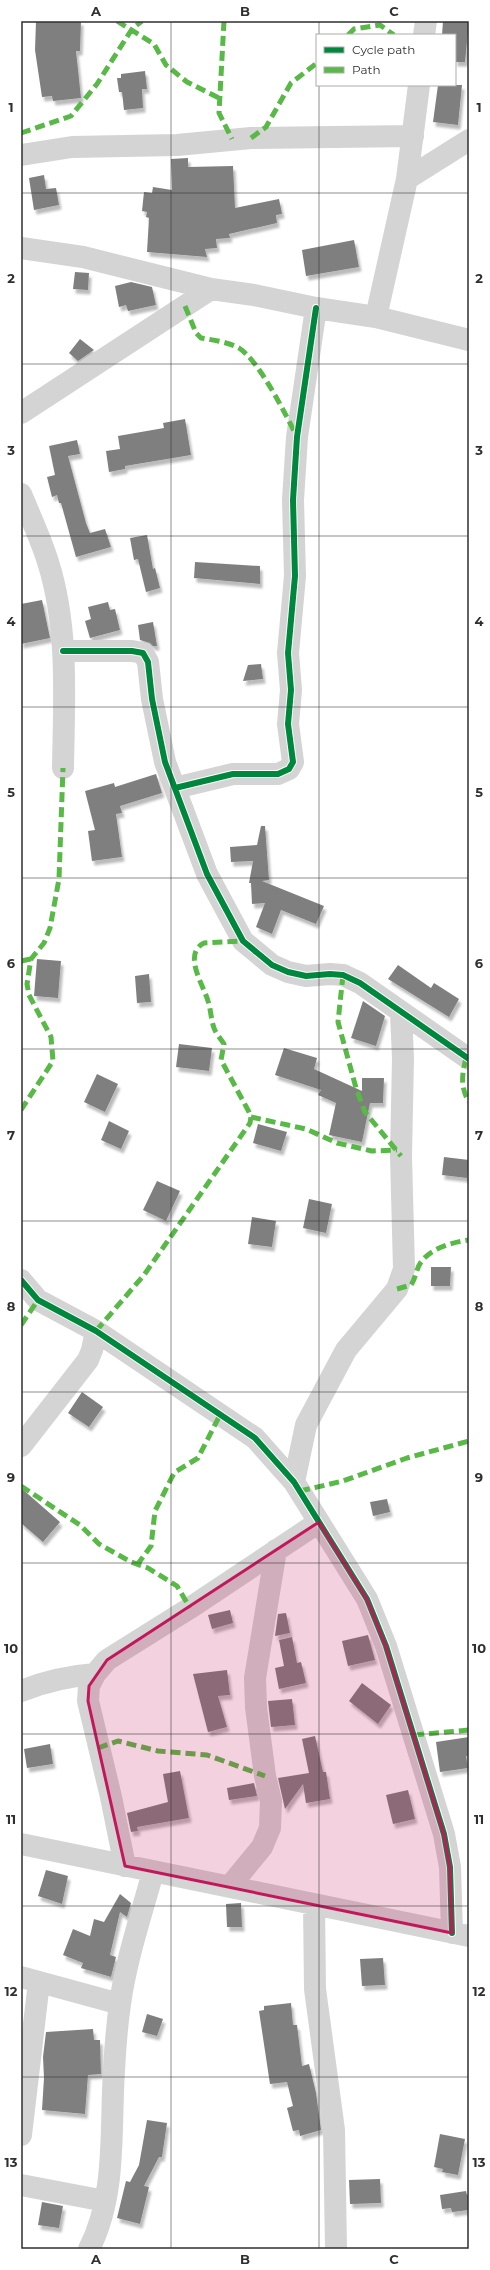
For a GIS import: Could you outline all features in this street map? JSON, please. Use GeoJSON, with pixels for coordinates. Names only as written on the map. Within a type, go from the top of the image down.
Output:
{"type":"FeatureCollection","features":[{"type":"Feature","properties":{"kind":"street"},"geometry":{"type":"LineString","coordinates":[[424,34],[426,21]]}},
{"type":"Feature","properties":{"kind":"street"},"geometry":{"type":"LineString","coordinates":[[376,317],[407,179],[418,86]]}},
{"type":"Feature","properties":{"kind":"street"},"geometry":{"type":"LineString","coordinates":[[21,155],[72,147],[177,146],[251,138],[413,136]]}},
{"type":"Feature","properties":{"kind":"street"},"geometry":{"type":"LineString","coordinates":[[407,179],[469,140]]}},
{"type":"Feature","properties":{"kind":"street"},"geometry":{"type":"LineString","coordinates":[[21,248],[83,257],[211,289],[268,297],[316,308],[376,317],[469,340]]}},
{"type":"Feature","properties":{"kind":"street"},"geometry":{"type":"LineString","coordinates":[[21,413],[211,289]]}},
{"type":"Feature","properties":{"kind":"street"},"geometry":{"type":"LineString","coordinates":[[175,788],[233,774],[278,774],[290,769],[293,762],[288,724],[291,690],[288,653],[295,576],[293,500],[297,436],[316,308]]}},
{"type":"Feature","properties":{"kind":"street"},"geometry":{"type":"LineString","coordinates":[[21,494],[48,563],[57,604],[63,651],[63,768]]}},
{"type":"Feature","properties":{"kind":"street"},"geometry":{"type":"LineString","coordinates":[[63,651],[132,650],[143,652],[148,662],[159,735],[165,762],[207,874],[243,941],[272,965],[288,972],[306,976],[330,974],[343,975],[360,983],[469,1059]]}},
{"type":"Feature","properties":{"kind":"street"},"geometry":{"type":"LineString","coordinates":[[294,1482],[306,1425],[346,1350],[397,1289],[402,1279],[404,1269],[401,1156],[403,1058],[401,1012]]}},
{"type":"Feature","properties":{"kind":"street"},"geometry":{"type":"LineString","coordinates":[[21,1280],[38,1300],[96,1332],[255,1438],[294,1482],[367,1599],[389,1654],[444,1834],[461,1935],[21,1844]]}},
{"type":"Feature","properties":{"kind":"street"},"geometry":{"type":"LineString","coordinates":[[21,1446],[88,1360],[96,1332]]}},
{"type":"Feature","properties":{"kind":"street"},"geometry":{"type":"LineString","coordinates":[[125,1866],[111,1797],[88,1701],[89,1686],[95,1674],[108,1660],[190,1608],[319,1522]]}},
{"type":"Feature","properties":{"kind":"street"},"geometry":{"type":"LineString","coordinates":[[230,1886],[262,1847],[270,1828],[270,1801],[258,1722],[255,1678],[276,1550]]}},
{"type":"Feature","properties":{"kind":"street"},"geometry":{"type":"LineString","coordinates":[[21,1691],[48,1681],[73,1676],[95,1674]]}},
{"type":"Feature","properties":{"kind":"street"},"geometry":{"type":"LineString","coordinates":[[89,2249],[96,2236],[105,2201],[113,2142],[114,2071],[120,2004],[132,1946],[153,1872]]}},
{"type":"Feature","properties":{"kind":"street"},"geometry":{"type":"LineString","coordinates":[[314,1904],[315,1989],[334,2130],[336,2249]]}},
{"type":"Feature","properties":{"kind":"street"},"geometry":{"type":"LineString","coordinates":[[21,2135],[30,1979],[120,2004]]}},
{"type":"Feature","properties":{"kind":"street"},"geometry":{"type":"LineString","coordinates":[[21,2185],[105,2201]]}},
{"type":"Feature","properties":{"kind":"highlighted area"},"geometry":{"type":"Polygon","coordinates":[[[319,1522],[367,1599],[386,1646],[444,1834],[450,1867],[452,1933],[125,1866],[88,1701],[89,1686],[107,1660],[319,1522]]]}},
{"type":"Feature","properties":{"kind":"building"},"geometry":{"type":"Polygon","coordinates":[[[36,21],[81,21],[80,51],[76,51],[81,98],[53,101],[52,96],[42,97],[35,50],[36,21]]]}},
{"type":"Feature","properties":{"kind":"building"},"geometry":{"type":"Polygon","coordinates":[[[443,21],[469,21],[465,62],[456,62],[456,34],[442,34],[443,21]]]}},
{"type":"Feature","properties":{"kind":"building"},"geometry":{"type":"Polygon","coordinates":[[[145,71],[147,89],[142,89],[143,108],[124,110],[122,92],[119,92],[117,78],[121,78],[121,74],[145,71]]]}},
{"type":"Feature","properties":{"kind":"building"},"geometry":{"type":"Polygon","coordinates":[[[462,85],[458,125],[433,122],[438,86],[462,85]]]}},
{"type":"Feature","properties":{"kind":"building"},"geometry":{"type":"Polygon","coordinates":[[[188,158],[188,167],[233,166],[235,208],[279,199],[282,214],[276,215],[277,223],[229,234],[230,238],[216,239],[217,248],[205,249],[207,257],[147,252],[149,218],[146,217],[147,212],[142,211],[144,192],[152,193],[153,187],[172,190],[171,159],[188,158]]]}},
{"type":"Feature","properties":{"kind":"building"},"geometry":{"type":"Polygon","coordinates":[[[44,175],[46,189],[56,188],[59,205],[34,210],[29,178],[44,175]]]}},
{"type":"Feature","properties":{"kind":"building"},"geometry":{"type":"Polygon","coordinates":[[[354,240],[359,267],[306,276],[302,250],[354,240]]]}},
{"type":"Feature","properties":{"kind":"building"},"geometry":{"type":"Polygon","coordinates":[[[75,272],[89,273],[88,290],[73,289],[75,272]]]}},
{"type":"Feature","properties":{"kind":"building"},"geometry":{"type":"Polygon","coordinates":[[[131,282],[152,287],[156,305],[128,311],[126,305],[119,307],[115,286],[131,282]]]}},
{"type":"Feature","properties":{"kind":"building"},"geometry":{"type":"Polygon","coordinates":[[[80,339],[94,350],[78,361],[69,353],[80,339]]]}},
{"type":"Feature","properties":{"kind":"building"},"geometry":{"type":"Polygon","coordinates":[[[185,419],[191,455],[125,466],[125,469],[109,472],[106,451],[120,449],[118,436],[164,428],[163,423],[185,419]]]}},
{"type":"Feature","properties":{"kind":"building"},"geometry":{"type":"Polygon","coordinates":[[[77,440],[80,454],[68,456],[86,523],[90,533],[105,529],[111,547],[76,557],[61,503],[59,503],[57,495],[52,497],[47,477],[55,475],[49,446],[77,440]]]}},
{"type":"Feature","properties":{"kind":"building"},"geometry":{"type":"Polygon","coordinates":[[[147,535],[153,569],[155,568],[160,588],[146,592],[138,559],[134,560],[130,538],[147,535]]]}},
{"type":"Feature","properties":{"kind":"building"},"geometry":{"type":"Polygon","coordinates":[[[195,562],[260,566],[260,584],[194,578],[195,562]]]}},
{"type":"Feature","properties":{"kind":"building"},"geometry":{"type":"Polygon","coordinates":[[[42,600],[50,638],[21,644],[21,604],[42,600]]]}},
{"type":"Feature","properties":{"kind":"building"},"geometry":{"type":"Polygon","coordinates":[[[108,602],[110,610],[115,609],[120,630],[90,638],[85,621],[91,619],[88,607],[108,602]]]}},
{"type":"Feature","properties":{"kind":"building"},"geometry":{"type":"Polygon","coordinates":[[[153,622],[157,646],[153,646],[150,643],[140,640],[138,625],[153,622]]]}},
{"type":"Feature","properties":{"kind":"building"},"geometry":{"type":"Polygon","coordinates":[[[261,664],[263,679],[243,681],[248,665],[261,664]]]}},
{"type":"Feature","properties":{"kind":"building"},"geometry":{"type":"Polygon","coordinates":[[[156,774],[162,793],[120,806],[122,813],[116,814],[122,857],[92,861],[88,831],[95,830],[85,791],[114,783],[115,787],[156,774]]]}},
{"type":"Feature","properties":{"kind":"building"},"geometry":{"type":"Polygon","coordinates":[[[261,826],[265,826],[269,880],[262,881],[324,906],[316,924],[281,910],[272,934],[256,927],[265,903],[252,904],[251,883],[249,883],[253,861],[231,862],[230,847],[257,845],[261,826]]]}},
{"type":"Feature","properties":{"kind":"building"},"geometry":{"type":"Polygon","coordinates":[[[37,959],[61,961],[58,998],[34,996],[37,959]]]}},
{"type":"Feature","properties":{"kind":"building"},"geometry":{"type":"Polygon","coordinates":[[[398,965],[431,988],[434,983],[459,999],[449,1017],[388,979],[398,965]]]}},
{"type":"Feature","properties":{"kind":"building"},"geometry":{"type":"Polygon","coordinates":[[[149,974],[151,1002],[137,1003],[135,976],[149,974]]]}},
{"type":"Feature","properties":{"kind":"building"},"geometry":{"type":"Polygon","coordinates":[[[363,1001],[385,1016],[376,1046],[351,1038],[363,1001]]]}},
{"type":"Feature","properties":{"kind":"building"},"geometry":{"type":"Polygon","coordinates":[[[179,1044],[212,1048],[209,1071],[176,1067],[179,1044]]]}},
{"type":"Feature","properties":{"kind":"building"},"geometry":{"type":"Polygon","coordinates":[[[284,1048],[317,1058],[314,1069],[362,1091],[362,1078],[384,1078],[383,1103],[370,1103],[362,1142],[329,1135],[336,1103],[318,1095],[321,1090],[275,1075],[284,1048]]]}},
{"type":"Feature","properties":{"kind":"building"},"geometry":{"type":"Polygon","coordinates":[[[97,1074],[118,1084],[105,1112],[84,1102],[97,1074]]]}},
{"type":"Feature","properties":{"kind":"building"},"geometry":{"type":"Polygon","coordinates":[[[109,1121],[129,1131],[121,1149],[101,1140],[109,1121]]]}},
{"type":"Feature","properties":{"kind":"building"},"geometry":{"type":"Polygon","coordinates":[[[258,1124],[287,1132],[281,1151],[253,1143],[258,1124]]]}},
{"type":"Feature","properties":{"kind":"building"},"geometry":{"type":"Polygon","coordinates":[[[444,1157],[469,1160],[467,1178],[442,1175],[444,1157]]]}},
{"type":"Feature","properties":{"kind":"building"},"geometry":{"type":"Polygon","coordinates":[[[157,1181],[180,1191],[166,1221],[143,1210],[157,1181]]]}},
{"type":"Feature","properties":{"kind":"building"},"geometry":{"type":"Polygon","coordinates":[[[309,1199],[332,1204],[326,1233],[303,1228],[309,1199]]]}},
{"type":"Feature","properties":{"kind":"building"},"geometry":{"type":"Polygon","coordinates":[[[252,1217],[276,1221],[272,1247],[248,1244],[252,1217]]]}},
{"type":"Feature","properties":{"kind":"building"},"geometry":{"type":"Polygon","coordinates":[[[431,1267],[451,1267],[450,1286],[431,1286],[431,1267]]]}},
{"type":"Feature","properties":{"kind":"building"},"geometry":{"type":"Polygon","coordinates":[[[82,1392],[103,1407],[89,1427],[68,1413],[82,1392]]]}},
{"type":"Feature","properties":{"kind":"building"},"geometry":{"type":"Polygon","coordinates":[[[21,1488],[60,1522],[43,1542],[21,1523],[21,1488]]]}},
{"type":"Feature","properties":{"kind":"building"},"geometry":{"type":"Polygon","coordinates":[[[387,1499],[390,1512],[373,1516],[370,1502],[387,1499]]]}},
{"type":"Feature","properties":{"kind":"building"},"geometry":{"type":"Polygon","coordinates":[[[230,1610],[233,1623],[212,1629],[208,1615],[230,1610]]]}},
{"type":"Feature","properties":{"kind":"building"},"geometry":{"type":"Polygon","coordinates":[[[286,1613],[290,1633],[275,1636],[278,1614],[286,1613]]]}},
{"type":"Feature","properties":{"kind":"building"},"geometry":{"type":"Polygon","coordinates":[[[368,1635],[375,1660],[348,1666],[342,1641],[368,1635]]]}},
{"type":"Feature","properties":{"kind":"building"},"geometry":{"type":"Polygon","coordinates":[[[292,1637],[297,1663],[301,1662],[306,1683],[279,1689],[275,1668],[284,1666],[279,1640],[292,1637]]]}},
{"type":"Feature","properties":{"kind":"building"},"geometry":{"type":"Polygon","coordinates":[[[227,1670],[230,1695],[218,1696],[227,1727],[208,1732],[193,1674],[227,1670]]]}},
{"type":"Feature","properties":{"kind":"building"},"geometry":{"type":"Polygon","coordinates":[[[362,1683],[391,1705],[378,1724],[349,1701],[362,1683]]]}},
{"type":"Feature","properties":{"kind":"building"},"geometry":{"type":"Polygon","coordinates":[[[292,1699],[295,1725],[271,1727],[268,1701],[292,1699]]]}},
{"type":"Feature","properties":{"kind":"building"},"geometry":{"type":"Polygon","coordinates":[[[315,1736],[323,1772],[326,1772],[330,1799],[306,1803],[303,1784],[285,1809],[278,1778],[309,1773],[302,1739],[315,1736]]]}},
{"type":"Feature","properties":{"kind":"building"},"geometry":{"type":"Polygon","coordinates":[[[469,1737],[469,1756],[466,1756],[468,1768],[440,1772],[436,1742],[469,1737]]]}},
{"type":"Feature","properties":{"kind":"building"},"geometry":{"type":"Polygon","coordinates":[[[50,1744],[53,1764],[27,1768],[24,1749],[50,1744]]]}},
{"type":"Feature","properties":{"kind":"building"},"geometry":{"type":"Polygon","coordinates":[[[180,1771],[189,1818],[137,1827],[138,1831],[131,1832],[127,1813],[168,1802],[163,1774],[180,1771]]]}},
{"type":"Feature","properties":{"kind":"building"},"geometry":{"type":"Polygon","coordinates":[[[254,1783],[257,1796],[229,1800],[227,1788],[254,1783]]]}},
{"type":"Feature","properties":{"kind":"building"},"geometry":{"type":"Polygon","coordinates":[[[408,1790],[415,1819],[393,1824],[386,1795],[408,1790]]]}},
{"type":"Feature","properties":{"kind":"building"},"geometry":{"type":"Polygon","coordinates":[[[46,1870],[68,1876],[62,1904],[38,1896],[46,1870]]]}},
{"type":"Feature","properties":{"kind":"building"},"geometry":{"type":"Polygon","coordinates":[[[120,1894],[131,1903],[127,1917],[120,1912],[110,1955],[116,1957],[111,1977],[81,1968],[83,1963],[63,1955],[73,1929],[90,1936],[94,1919],[104,1922],[120,1894]]]}},
{"type":"Feature","properties":{"kind":"building"},"geometry":{"type":"Polygon","coordinates":[[[241,1903],[242,1927],[227,1927],[226,1904],[241,1903]]]}},
{"type":"Feature","properties":{"kind":"building"},"geometry":{"type":"Polygon","coordinates":[[[383,1958],[385,1985],[362,1986],[360,1959],[383,1958]]]}},
{"type":"Feature","properties":{"kind":"building"},"geometry":{"type":"Polygon","coordinates":[[[291,2003],[293,2025],[297,2025],[302,2066],[309,2064],[316,2093],[321,2130],[300,2136],[299,2130],[293,2131],[287,2108],[293,2106],[287,2082],[270,2084],[259,2011],[264,2010],[264,2006],[291,2003]]]}},
{"type":"Feature","properties":{"kind":"building"},"geometry":{"type":"Polygon","coordinates":[[[147,2014],[163,2019],[157,2036],[142,2032],[147,2014]]]}},
{"type":"Feature","properties":{"kind":"building"},"geometry":{"type":"Polygon","coordinates":[[[93,2029],[94,2040],[100,2040],[101,2074],[88,2075],[85,2114],[42,2110],[44,2078],[43,2057],[46,2032],[93,2029]]]}},
{"type":"Feature","properties":{"kind":"building"},"geometry":{"type":"Polygon","coordinates":[[[147,2120],[167,2123],[162,2157],[159,2157],[144,2186],[149,2187],[140,2224],[117,2218],[126,2181],[130,2182],[139,2165],[147,2120]]]}},
{"type":"Feature","properties":{"kind":"building"},"geometry":{"type":"Polygon","coordinates":[[[440,2134],[465,2139],[458,2175],[442,2172],[443,2169],[434,2167],[440,2134]]]}},
{"type":"Feature","properties":{"kind":"building"},"geometry":{"type":"Polygon","coordinates":[[[380,2179],[381,2203],[350,2204],[349,2180],[380,2179]]]}},
{"type":"Feature","properties":{"kind":"building"},"geometry":{"type":"Polygon","coordinates":[[[466,2191],[467,2195],[469,2195],[469,2210],[452,2212],[451,2208],[442,2209],[440,2195],[466,2191]]]}},
{"type":"Feature","properties":{"kind":"building"},"geometry":{"type":"Polygon","coordinates":[[[42,2202],[63,2206],[59,2228],[38,2225],[42,2202]]]}},
{"type":"Feature","properties":{"kind":"marked path"},"geometry":{"type":"LineString","coordinates":[[117,21],[154,44],[166,65],[187,82],[219,98]]}},
{"type":"Feature","properties":{"kind":"marked path"},"geometry":{"type":"LineString","coordinates":[[21,133],[71,116],[97,84],[132,29],[142,21]]}},
{"type":"Feature","properties":{"kind":"marked path"},"geometry":{"type":"LineString","coordinates":[[224,21],[219,113],[232,139]]}},
{"type":"Feature","properties":{"kind":"marked path"},"geometry":{"type":"LineString","coordinates":[[349,34],[354,29],[380,25],[393,34]]}},
{"type":"Feature","properties":{"kind":"marked path"},"geometry":{"type":"LineString","coordinates":[[251,138],[266,127],[291,83],[316,64]]}},
{"type":"Feature","properties":{"kind":"marked path"},"geometry":{"type":"LineString","coordinates":[[185,306],[196,333],[201,338],[230,344],[239,348],[255,364],[271,388],[296,435]]}},
{"type":"Feature","properties":{"kind":"marked path"},"geometry":{"type":"LineString","coordinates":[[21,1110],[53,1061],[51,1037],[29,995],[27,984],[31,959],[44,943],[50,928],[59,879],[63,768]]}},
{"type":"Feature","properties":{"kind":"marked path"},"geometry":{"type":"LineString","coordinates":[[96,1331],[144,1275],[250,1123],[251,1117],[249,1112],[221,1060],[224,1044],[214,1028],[208,1001],[199,979],[195,962],[195,955],[198,948],[204,943],[243,941]]}},
{"type":"Feature","properties":{"kind":"marked path"},"geometry":{"type":"LineString","coordinates":[[21,961],[31,959]]}},
{"type":"Feature","properties":{"kind":"marked path"},"geometry":{"type":"LineString","coordinates":[[343,975],[338,1022],[356,1088],[365,1112],[401,1156]]}},
{"type":"Feature","properties":{"kind":"marked path"},"geometry":{"type":"LineString","coordinates":[[466,1058],[463,1086],[469,1102]]}},
{"type":"Feature","properties":{"kind":"marked path"},"geometry":{"type":"LineString","coordinates":[[251,1117],[306,1129],[337,1143],[372,1151],[397,1150]]}},
{"type":"Feature","properties":{"kind":"marked path"},"geometry":{"type":"LineString","coordinates":[[397,1289],[411,1285],[419,1265],[430,1253],[443,1246],[469,1240]]}},
{"type":"Feature","properties":{"kind":"marked path"},"geometry":{"type":"LineString","coordinates":[[21,1325],[38,1300]]}},
{"type":"Feature","properties":{"kind":"marked path"},"geometry":{"type":"LineString","coordinates":[[137,1565],[151,1546],[155,1511],[172,1477],[175,1472],[198,1458],[220,1415]]}},
{"type":"Feature","properties":{"kind":"marked path"},"geometry":{"type":"LineString","coordinates":[[300,1491],[343,1481],[407,1458],[469,1441]]}},
{"type":"Feature","properties":{"kind":"marked path"},"geometry":{"type":"LineString","coordinates":[[21,1486],[80,1525],[99,1544],[131,1562],[148,1568],[177,1586],[190,1608]]}},
{"type":"Feature","properties":{"kind":"marked path"},"geometry":{"type":"LineString","coordinates":[[414,1735],[469,1730]]}},
{"type":"Feature","properties":{"kind":"marked path"},"geometry":{"type":"LineString","coordinates":[[98,1748],[118,1741],[158,1751],[207,1755],[265,1776]]}},
{"type":"Feature","properties":{"kind":"cycle path"},"geometry":{"type":"LineString","coordinates":[[175,788],[233,774],[278,774],[289,769],[293,762],[288,724],[291,690],[288,653],[295,576],[293,500],[297,437],[316,308]]}},
{"type":"Feature","properties":{"kind":"cycle path"},"geometry":{"type":"LineString","coordinates":[[63,651],[132,651],[143,653],[148,662],[152,699],[165,762],[207,874],[243,941],[272,965],[288,972],[306,976],[330,974],[343,975],[360,983],[469,1059]]}},
{"type":"Feature","properties":{"kind":"cycle path"},"geometry":{"type":"LineString","coordinates":[[21,1280],[38,1300],[96,1331],[255,1438],[294,1482],[367,1599],[386,1646],[444,1834],[450,1867],[452,1933]]}}]}
